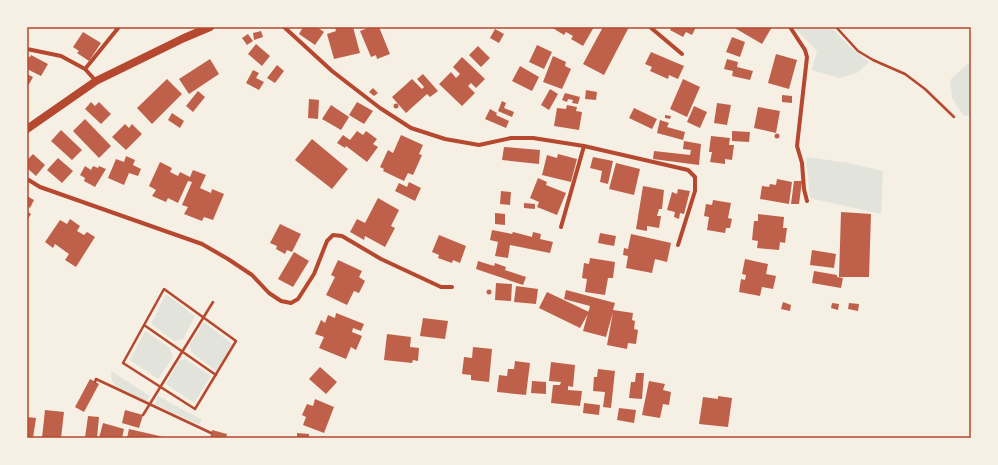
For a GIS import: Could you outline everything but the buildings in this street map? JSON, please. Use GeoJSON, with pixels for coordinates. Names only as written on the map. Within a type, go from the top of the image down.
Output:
{"type":"FeatureCollection","features":[{"type":"Feature","properties":{"kind":"main road"},"geometry":{"type":"LineString","coordinates":[[27,129],[96,81],[210,27]]}},
{"type":"Feature","properties":{"kind":"street"},"geometry":{"type":"LineString","coordinates":[[86,69],[119,27]]}},
{"type":"Feature","properties":{"kind":"street"},"geometry":{"type":"LineString","coordinates":[[284,27],[332,71],[380,108],[411,128],[445,140],[479,145],[511,138],[533,138],[584,146],[688,170],[695,177],[695,191],[678,245]]}},
{"type":"Feature","properties":{"kind":"street"},"geometry":{"type":"LineString","coordinates":[[650,27],[682,54]]}},
{"type":"Feature","properties":{"kind":"street"},"geometry":{"type":"LineString","coordinates":[[790,27],[805,50],[807,58],[797,146],[802,163],[804,189],[807,201]]}},
{"type":"Feature","properties":{"kind":"street"},"geometry":{"type":"LineString","coordinates":[[27,48],[61,56],[86,69],[96,81]]}},
{"type":"Feature","properties":{"kind":"street"},"geometry":{"type":"LineString","coordinates":[[561,226],[584,146]]}},
{"type":"Feature","properties":{"kind":"street"},"geometry":{"type":"LineString","coordinates":[[27,180],[40,188],[202,244],[252,275],[269,293],[281,301],[291,303],[298,299],[314,274],[327,241],[333,235],[342,236],[381,259],[441,287],[452,287]]}},
{"type":"Feature","properties":{"kind":"path"},"geometry":{"type":"LineString","coordinates":[[836,27],[858,51],[873,60],[905,74],[925,89],[954,117]]}},
{"type":"Feature","properties":{"kind":"path"},"geometry":{"type":"LineString","coordinates":[[164,289],[203,317],[236,341],[195,409],[124,363],[164,289]]}},
{"type":"Feature","properties":{"kind":"path"},"geometry":{"type":"LineString","coordinates":[[143,415],[213,302]]}},
{"type":"Feature","properties":{"kind":"path"},"geometry":{"type":"LineString","coordinates":[[144,325],[216,375]]}},
{"type":"Feature","properties":{"kind":"path"},"geometry":{"type":"LineString","coordinates":[[95,382],[96,379],[211,433]]}},
{"type":"Feature","properties":{"kind":"shaded area"},"geometry":{"type":"Polygon","coordinates":[[[794,27],[831,27],[849,46],[869,62],[857,73],[839,78],[812,70],[817,51],[794,27]]]}},
{"type":"Feature","properties":{"kind":"shaded area"},"geometry":{"type":"Polygon","coordinates":[[[971,61],[971,115],[964,116],[952,98],[950,80],[971,61]]]}},
{"type":"Feature","properties":{"kind":"shaded area"},"geometry":{"type":"Polygon","coordinates":[[[806,157],[849,163],[883,171],[881,214],[810,198],[806,157]]]}},
{"type":"Feature","properties":{"kind":"shaded area"},"geometry":{"type":"Polygon","coordinates":[[[166,294],[195,316],[183,339],[174,341],[151,324],[166,294]]]}},
{"type":"Feature","properties":{"kind":"shaded area"},"geometry":{"type":"Polygon","coordinates":[[[204,322],[232,344],[216,371],[191,352],[190,344],[204,322]]]}},
{"type":"Feature","properties":{"kind":"shaded area"},"geometry":{"type":"Polygon","coordinates":[[[145,331],[170,348],[173,357],[158,379],[130,360],[145,331]]]}},
{"type":"Feature","properties":{"kind":"shaded area"},"geometry":{"type":"Polygon","coordinates":[[[185,359],[211,376],[194,403],[166,384],[179,361],[185,359]]]}},
{"type":"Feature","properties":{"kind":"shaded area"},"geometry":{"type":"Polygon","coordinates":[[[111,371],[150,396],[146,401],[116,387],[112,381],[111,371]]]}},
{"type":"Feature","properties":{"kind":"shaded area"},"geometry":{"type":"Polygon","coordinates":[[[158,396],[202,420],[199,425],[155,404],[158,396]]]}}]}
